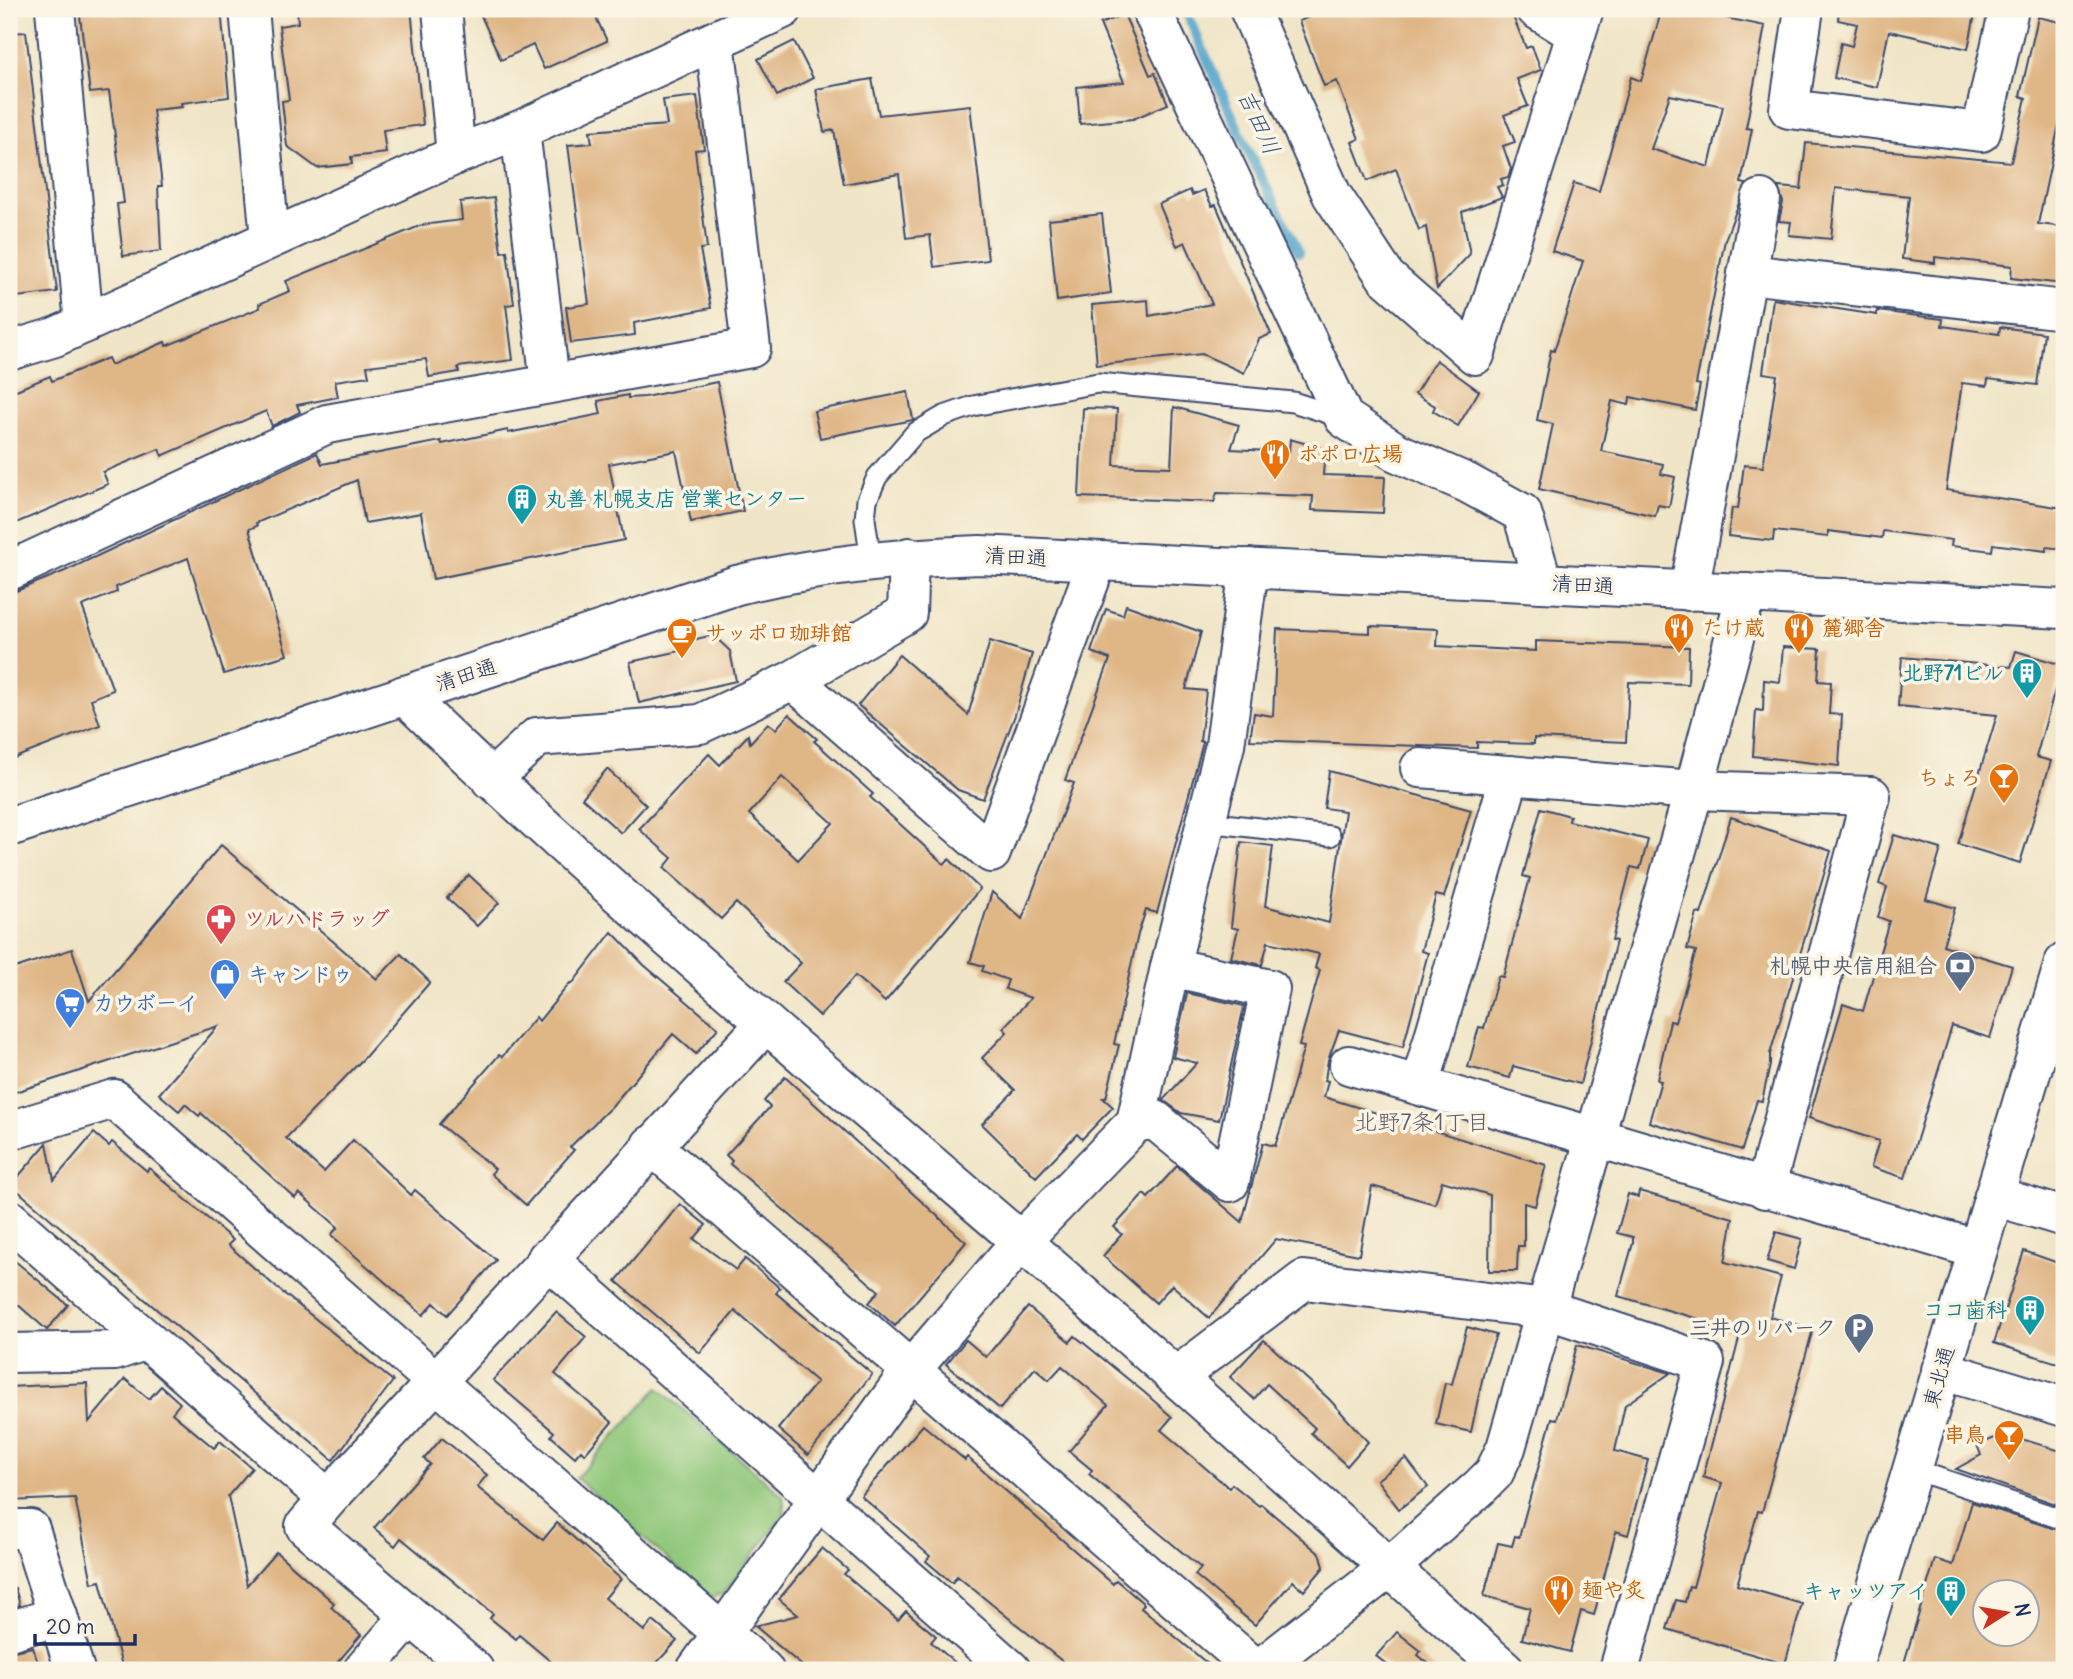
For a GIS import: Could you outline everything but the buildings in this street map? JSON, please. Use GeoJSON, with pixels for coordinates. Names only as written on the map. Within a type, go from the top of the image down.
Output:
{"type":"FeatureCollection","features":[{"type":"Feature","properties":{"kind":"street"},"geometry":{"type":"LineString","coordinates":[[55,9],[84,324]]}},
{"type":"Feature","properties":{"kind":"street"},"geometry":{"type":"LineString","coordinates":[[249,9],[270,239]]}},
{"type":"Feature","properties":{"kind":"street"},"geometry":{"type":"LineString","coordinates":[[442,9],[456,155]]}},
{"type":"Feature","properties":{"kind":"street"},"geometry":{"type":"LineString","coordinates":[[9,351],[55,337],[456,155],[520,130],[783,9]]}},
{"type":"Feature","properties":{"kind":"street"},"geometry":{"type":"LineString","coordinates":[[1151,9],[1344,418],[1396,452],[1467,483],[1522,513],[1543,583]]}},
{"type":"Feature","properties":{"kind":"street"},"geometry":{"type":"LineString","coordinates":[[1253,10],[1332,195],[1386,276],[1475,355],[1579,21],[1536,9]]}},
{"type":"Feature","properties":{"kind":"street"},"geometry":{"type":"LineString","coordinates":[[1804,9],[1789,109],[1981,132],[2009,9]]}},
{"type":"Feature","properties":{"kind":"street"},"geometry":{"type":"LineString","coordinates":[[9,571],[327,424],[751,348],[715,41]]}},
{"type":"Feature","properties":{"kind":"street"},"geometry":{"type":"LineString","coordinates":[[520,130],[550,383]]}},
{"type":"Feature","properties":{"kind":"street"},"geometry":{"type":"LineString","coordinates":[[1689,591],[1761,199]]}},
{"type":"Feature","properties":{"kind":"street"},"geometry":{"type":"LineString","coordinates":[[1747,274],[2064,310]]}},
{"type":"Feature","properties":{"kind":"street","name":"清田通"},"geometry":{"type":"LineString","coordinates":[[9,827],[737,585],[796,571],[871,560],[980,555],[2064,609]]}},
{"type":"Feature","properties":{"kind":"street"},"geometry":{"type":"LineString","coordinates":[[491,780],[537,737],[700,724],[793,680],[907,613],[909,557]]}},
{"type":"Feature","properties":{"kind":"street"},"geometry":{"type":"LineString","coordinates":[[793,680],[990,853],[1097,561]]}},
{"type":"Feature","properties":{"kind":"street"},"geometry":{"type":"LineString","coordinates":[[696,1670],[820,1502],[911,1370],[1021,1241],[1136,1122],[1170,967],[1225,745],[1249,568]]}},
{"type":"Feature","properties":{"kind":"street"},"geometry":{"type":"LineString","coordinates":[[651,1144],[1257,1670],[1389,1568],[1494,1473],[1506,1448],[1694,790],[1746,593]]}},
{"type":"Feature","properties":{"kind":"street"},"geometry":{"type":"LineString","coordinates":[[404,695],[491,780],[766,1023],[1177,1377],[1506,1670]]}},
{"type":"Feature","properties":{"kind":"street"},"geometry":{"type":"LineString","coordinates":[[1420,768],[1694,790],[1871,796],[1765,1189]]}},
{"type":"Feature","properties":{"kind":"street"},"geometry":{"type":"LineString","coordinates":[[1420,1085],[1510,775]]}},
{"type":"Feature","properties":{"kind":"street"},"geometry":{"type":"LineString","coordinates":[[1136,1122],[1155,1120],[1230,1182],[1270,989],[1170,967]]}},
{"type":"Feature","properties":{"kind":"street","name":"東北通"},"geometry":{"type":"LineString","coordinates":[[1852,1670],[1976,1249],[2061,986]]}},
{"type":"Feature","properties":{"kind":"street"},"geometry":{"type":"LineString","coordinates":[[474,1670],[305,1526],[651,1144],[766,1023]]}},
{"type":"Feature","properties":{"kind":"street"},"geometry":{"type":"LineString","coordinates":[[1349,1065],[1976,1249]]}},
{"type":"Feature","properties":{"kind":"street"},"geometry":{"type":"LineString","coordinates":[[9,1130],[114,1099],[764,1670]]}},
{"type":"Feature","properties":{"kind":"street"},"geometry":{"type":"LineString","coordinates":[[1994,1196],[2064,1217]]}},
{"type":"Feature","properties":{"kind":"street"},"geometry":{"type":"LineString","coordinates":[[9,1219],[328,1499]]}},
{"type":"Feature","properties":{"kind":"street"},"geometry":{"type":"LineString","coordinates":[[547,1258],[1011,1670]]}},
{"type":"Feature","properties":{"kind":"street"},"geometry":{"type":"LineString","coordinates":[[1177,1377],[1304,1280],[1546,1309],[1705,1362],[1619,1670]]}},
{"type":"Feature","properties":{"kind":"street"},"geometry":{"type":"LineString","coordinates":[[9,1353],[115,1351],[147,1340]]}},
{"type":"Feature","properties":{"kind":"street"},"geometry":{"type":"LineString","coordinates":[[1941,1370],[2064,1407]]}},
{"type":"Feature","properties":{"kind":"street"},"geometry":{"type":"LineString","coordinates":[[9,1529],[30,1529],[75,1670]]}},
{"type":"Feature","properties":{"kind":"street"},"geometry":{"type":"LineString","coordinates":[[9,1631],[58,1616]]}},
{"type":"Feature","properties":{"kind":"street"},"geometry":{"type":"LineString","coordinates":[[363,1670],[410,1616]]}},
{"type":"Feature","properties":{"kind":"lane"},"geometry":{"type":"LineString","coordinates":[[871,560],[865,519],[867,500],[877,477],[915,433],[944,416],[973,406],[1098,383],[1293,402],[1344,418]]}},
{"type":"Feature","properties":{"kind":"lane"},"geometry":{"type":"LineString","coordinates":[[1206,822],[1330,836]]}},
{"type":"Feature","properties":{"kind":"lane"},"geometry":{"type":"LineString","coordinates":[[1912,1469],[2064,1520]]}},
{"type":"Feature","properties":{"kind":"green space"},"geometry":{"type":"Polygon","coordinates":[[[658,1388],[783,1496],[785,1514],[723,1594],[710,1597],[576,1478],[658,1388]]]}},
{"type":"Feature","properties":{"kind":"waterway","name":"吉田川"},"geometry":{"type":"LineString","coordinates":[[1185,9],[1245,145],[1299,252]]}},
{"type":"Feature","properties":{"kind":"place","name":"ポポロ広場"},"geometry":{"type":"Point","coordinates":[1275,481]}},
{"type":"Feature","properties":{"kind":"place","name":"丸善 札幌支店 営業センター"},"geometry":{"type":"Point","coordinates":[522,526]}},
{"type":"Feature","properties":{"kind":"place","name":"たけ蔵"},"geometry":{"type":"Point","coordinates":[1679,655]}},
{"type":"Feature","properties":{"kind":"place","name":"麓郷舎"},"geometry":{"type":"Point","coordinates":[1799,655]}},
{"type":"Feature","properties":{"kind":"place","name":"サッポロ珈琲館"},"geometry":{"type":"Point","coordinates":[682,660]}},
{"type":"Feature","properties":{"kind":"place","name":"北野71ビル"},"geometry":{"type":"Point","coordinates":[2027,700]}},
{"type":"Feature","properties":{"kind":"place","name":"ちょろ"},"geometry":{"type":"Point","coordinates":[2004,805]}},
{"type":"Feature","properties":{"kind":"place","name":"ツルハドラッグ"},"geometry":{"type":"Point","coordinates":[221,946]}},
{"type":"Feature","properties":{"kind":"place","name":"札幌中央信用組合"},"geometry":{"type":"Point","coordinates":[1960,993]}},
{"type":"Feature","properties":{"kind":"place","name":"キャンドゥ"},"geometry":{"type":"Point","coordinates":[225,1001]}},
{"type":"Feature","properties":{"kind":"place","name":"カウボーイ"},"geometry":{"type":"Point","coordinates":[70,1030]}},
{"type":"Feature","properties":{"kind":"place","name":"ココ歯科"},"geometry":{"type":"Point","coordinates":[2030,1337]}},
{"type":"Feature","properties":{"kind":"place","name":"三井のリパーク"},"geometry":{"type":"Point","coordinates":[1859,1355]}},
{"type":"Feature","properties":{"kind":"place","name":"串鳥"},"geometry":{"type":"Point","coordinates":[2009,1462]}},
{"type":"Feature","properties":{"kind":"place","name":"麺や炙"},"geometry":{"type":"Point","coordinates":[1559,1617]}},
{"type":"Feature","properties":{"kind":"place","name":"キャッツアイ"},"geometry":{"type":"Point","coordinates":[1951,1618]}},
{"type":"Feature","properties":{"kind":"district","name":"北野7条1丁目"},"geometry":{"type":"Point","coordinates":[1422,1122]}}]}
